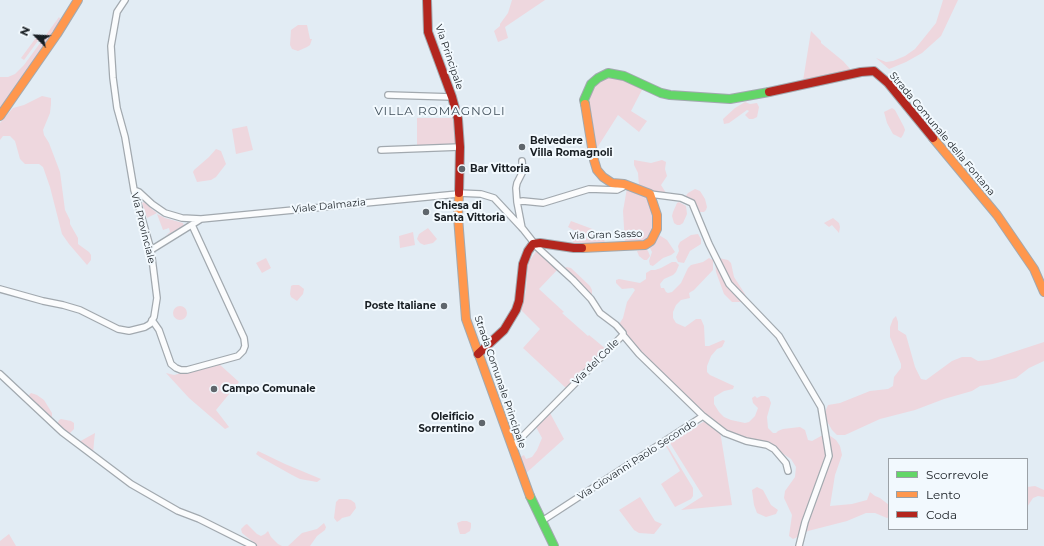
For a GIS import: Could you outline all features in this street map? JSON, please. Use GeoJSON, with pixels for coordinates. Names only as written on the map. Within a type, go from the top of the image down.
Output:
{"type":"FeatureCollection","features":[{"type":"Feature","properties":{"kind":"street"},"geometry":{"type":"LineString","coordinates":[[0,116],[57,34],[78,0]]}},
{"type":"Feature","properties":{"kind":"street","name":"Via Provinciale"},"geometry":{"type":"LineString","coordinates":[[124,0],[117,12],[111,46],[117,108],[134,190],[151,250],[157,298],[156,308],[152,320]]}},
{"type":"Feature","properties":{"kind":"street","name":"Via Principale"},"geometry":{"type":"LineString","coordinates":[[427,0],[426,13],[428,32],[452,97],[458,119],[460,147],[458,193]]}},
{"type":"Feature","properties":{"kind":"street","name":"Strada Comunale della Fontana"},"geometry":{"type":"LineString","coordinates":[[624,184],[612,182],[603,177],[597,170],[584,100],[591,84],[598,78],[608,73],[624,76],[661,93],[670,95],[730,99],[771,92],[861,72],[874,71],[888,82],[997,215],[1034,269],[1044,292]]}},
{"type":"Feature","properties":{"kind":"street"},"geometry":{"type":"LineString","coordinates":[[388,95],[452,97]]}},
{"type":"Feature","properties":{"kind":"street"},"geometry":{"type":"LineString","coordinates":[[381,150],[460,147]]}},
{"type":"Feature","properties":{"kind":"street"},"geometry":{"type":"LineString","coordinates":[[522,160],[523,171],[516,183],[517,202],[522,228]]}},
{"type":"Feature","properties":{"kind":"street"},"geometry":{"type":"LineString","coordinates":[[517,202],[523,201],[543,203],[589,189],[617,190],[623,187],[624,184],[650,194],[681,198],[692,203],[709,244],[729,284],[779,336],[821,407],[829,456],[798,546]]}},
{"type":"Feature","properties":{"kind":"street","name":"Viale Dalmazia"},"geometry":{"type":"LineString","coordinates":[[134,190],[139,192],[152,204],[166,213],[182,218],[201,219],[458,193],[481,194],[494,198],[522,228]]}},
{"type":"Feature","properties":{"kind":"street","name":"Strada Comunale Principale"},"geometry":{"type":"LineString","coordinates":[[458,193],[460,258],[466,317],[470,334],[529,494],[554,546]]}},
{"type":"Feature","properties":{"kind":"street","name":"Via Gran Sasso"},"geometry":{"type":"LineString","coordinates":[[534,244],[540,243],[574,248],[645,245],[651,241],[656,229],[657,215],[650,194]]}},
{"type":"Feature","properties":{"kind":"street","name":"Viale Dalmazia"},"geometry":{"type":"LineString","coordinates":[[151,250],[201,219]]}},
{"type":"Feature","properties":{"kind":"street"},"geometry":{"type":"LineString","coordinates":[[0,289],[80,310],[118,329],[130,332],[145,327],[152,320],[159,330],[171,364],[181,370],[187,370],[238,356],[243,351],[245,346],[244,338],[192,225]]}},
{"type":"Feature","properties":{"kind":"street","name":"Via del Colle"},"geometry":{"type":"LineString","coordinates":[[512,447],[623,335],[616,325],[600,313],[573,280],[534,244],[522,228]]}},
{"type":"Feature","properties":{"kind":"street"},"geometry":{"type":"LineString","coordinates":[[478,354],[504,330],[516,310],[520,294],[523,264],[528,251],[534,244]]}},
{"type":"Feature","properties":{"kind":"street"},"geometry":{"type":"LineString","coordinates":[[623,335],[639,354],[703,416]]}},
{"type":"Feature","properties":{"kind":"street"},"geometry":{"type":"LineString","coordinates":[[0,374],[62,432],[132,484],[178,511],[199,519],[253,546]]}},
{"type":"Feature","properties":{"kind":"street","name":"Via Giovanni Paolo Secondo"},"geometry":{"type":"LineString","coordinates":[[542,521],[703,416],[725,433],[746,441],[767,445],[774,449],[786,463],[788,471]]}},
{"type":"Feature","properties":{"kind":"shaded area"},"geometry":{"type":"Polygon","coordinates":[[[512,0],[545,0],[505,27],[508,38],[498,42],[494,31],[500,26],[508,13],[512,0]]]}},
{"type":"Feature","properties":{"kind":"shaded area"},"geometry":{"type":"Polygon","coordinates":[[[943,0],[958,0],[941,36],[922,53],[889,69],[876,58],[886,62],[893,61],[905,56],[915,49],[936,23],[943,0]]]}},
{"type":"Feature","properties":{"kind":"shaded area"},"geometry":{"type":"Polygon","coordinates":[[[59,17],[61,20],[0,109],[0,77],[8,77],[15,74],[24,65],[59,17]]]}},
{"type":"Feature","properties":{"kind":"shaded area"},"geometry":{"type":"Polygon","coordinates":[[[298,25],[307,25],[310,39],[312,39],[310,45],[298,51],[292,49],[290,45],[291,30],[298,25]]]}},
{"type":"Feature","properties":{"kind":"shaded area"},"geometry":{"type":"Polygon","coordinates":[[[811,31],[821,41],[821,43],[843,61],[852,71],[803,81],[811,31]]]}},
{"type":"Feature","properties":{"kind":"shaded area"},"geometry":{"type":"Polygon","coordinates":[[[38,35],[40,38],[24,60],[21,58],[38,35]]]}},
{"type":"Feature","properties":{"kind":"shaded area"},"geometry":{"type":"Polygon","coordinates":[[[607,76],[626,80],[643,88],[631,111],[647,121],[639,132],[618,115],[597,148],[588,96],[591,88],[607,76]]]}},
{"type":"Feature","properties":{"kind":"shaded area"},"geometry":{"type":"Polygon","coordinates":[[[42,96],[51,98],[50,113],[43,130],[44,135],[49,143],[60,172],[65,210],[70,220],[70,224],[78,238],[78,244],[91,255],[91,260],[87,265],[62,234],[50,187],[43,167],[39,164],[25,164],[20,159],[15,141],[10,136],[3,136],[0,140],[0,123],[13,108],[24,105],[42,96]]]}},
{"type":"Feature","properties":{"kind":"shaded area"},"geometry":{"type":"Polygon","coordinates":[[[745,102],[750,104],[757,103],[759,107],[757,117],[749,119],[745,115],[749,111],[747,110],[729,123],[724,124],[723,119],[735,108],[745,102]]]}},
{"type":"Feature","properties":{"kind":"shaded area"},"geometry":{"type":"Polygon","coordinates":[[[892,108],[895,110],[905,130],[901,138],[893,134],[887,123],[884,112],[892,108]]]}},
{"type":"Feature","properties":{"kind":"shaded area"},"geometry":{"type":"Polygon","coordinates":[[[417,118],[456,118],[456,145],[417,145],[417,118]]]}},
{"type":"Feature","properties":{"kind":"shaded area"},"geometry":{"type":"Polygon","coordinates":[[[247,126],[253,150],[236,154],[232,129],[247,126]]]}},
{"type":"Feature","properties":{"kind":"shaded area"},"geometry":{"type":"Polygon","coordinates":[[[216,149],[221,151],[226,164],[216,177],[211,180],[197,182],[193,172],[194,170],[216,149]]]}},
{"type":"Feature","properties":{"kind":"shaded area"},"geometry":{"type":"Polygon","coordinates":[[[634,160],[651,163],[662,160],[666,162],[665,169],[667,176],[661,185],[666,193],[658,194],[639,186],[638,173],[634,165],[634,160]]]}},
{"type":"Feature","properties":{"kind":"shaded area"},"geometry":{"type":"Polygon","coordinates":[[[627,188],[647,195],[652,210],[653,225],[652,235],[647,241],[625,244],[623,211],[627,188]]]}},
{"type":"Feature","properties":{"kind":"shaded area"},"geometry":{"type":"Polygon","coordinates":[[[695,189],[700,191],[705,199],[707,207],[704,212],[699,212],[696,210],[691,202],[685,197],[688,193],[695,189]]]}},
{"type":"Feature","properties":{"kind":"shaded area"},"geometry":{"type":"Polygon","coordinates":[[[144,202],[157,213],[147,218],[142,203],[144,202]]]}},
{"type":"Feature","properties":{"kind":"shaded area"},"geometry":{"type":"Polygon","coordinates":[[[679,202],[686,206],[687,214],[683,223],[677,225],[674,223],[672,216],[677,203],[679,202]]]}},
{"type":"Feature","properties":{"kind":"shaded area"},"geometry":{"type":"Polygon","coordinates":[[[157,214],[183,223],[184,226],[165,236],[170,232],[169,228],[163,230],[157,214]]]}},
{"type":"Feature","properties":{"kind":"shaded area"},"geometry":{"type":"Polygon","coordinates":[[[833,218],[839,223],[839,233],[832,225],[829,227],[824,223],[833,218]]]}},
{"type":"Feature","properties":{"kind":"shaded area"},"geometry":{"type":"Polygon","coordinates":[[[571,221],[595,230],[603,237],[606,245],[575,245],[572,240],[577,232],[568,227],[571,221]]]}},
{"type":"Feature","properties":{"kind":"shaded area"},"geometry":{"type":"Polygon","coordinates":[[[428,228],[437,239],[433,243],[424,245],[417,239],[419,234],[428,228]]]}},
{"type":"Feature","properties":{"kind":"shaded area"},"geometry":{"type":"Polygon","coordinates":[[[413,232],[415,245],[400,248],[399,236],[413,232]]]}},
{"type":"Feature","properties":{"kind":"shaded area"},"geometry":{"type":"Polygon","coordinates":[[[698,234],[701,239],[701,244],[690,251],[684,263],[678,262],[676,257],[679,251],[678,246],[680,242],[691,235],[698,234]]]}},
{"type":"Feature","properties":{"kind":"shaded area"},"geometry":{"type":"Polygon","coordinates":[[[659,235],[667,240],[675,252],[663,258],[653,266],[650,265],[649,261],[652,252],[649,246],[659,235]]]}},
{"type":"Feature","properties":{"kind":"shaded area"},"geometry":{"type":"Polygon","coordinates":[[[646,249],[650,256],[647,260],[644,260],[639,256],[637,251],[646,249]]]}},
{"type":"Feature","properties":{"kind":"shaded area"},"geometry":{"type":"Polygon","coordinates":[[[537,250],[558,269],[539,289],[564,312],[562,313],[588,336],[589,335],[606,349],[567,389],[523,348],[540,329],[521,310],[526,291],[528,263],[537,250]]]}},
{"type":"Feature","properties":{"kind":"shaded area"},"geometry":{"type":"Polygon","coordinates":[[[266,258],[271,268],[262,273],[256,263],[266,258]]]}},
{"type":"Feature","properties":{"kind":"shaded area"},"geometry":{"type":"Polygon","coordinates":[[[709,258],[713,260],[713,270],[694,290],[689,293],[690,298],[681,300],[676,305],[673,312],[673,318],[676,323],[685,327],[696,319],[701,319],[704,326],[705,346],[709,346],[723,340],[725,341],[722,347],[717,349],[711,356],[707,366],[707,372],[710,375],[734,386],[733,389],[724,391],[714,397],[714,404],[719,412],[724,417],[731,420],[745,423],[749,422],[755,416],[758,408],[753,403],[752,398],[755,396],[757,398],[765,396],[769,398],[771,403],[767,417],[768,428],[773,433],[783,429],[800,427],[805,430],[808,440],[812,441],[821,436],[829,435],[836,440],[840,446],[842,455],[835,475],[830,506],[852,504],[867,500],[870,492],[888,504],[888,518],[875,513],[866,513],[847,521],[808,531],[793,539],[789,536],[792,515],[784,498],[785,491],[795,477],[796,467],[791,459],[777,450],[720,431],[732,505],[681,510],[703,496],[670,443],[706,420],[641,355],[618,326],[623,318],[627,302],[635,290],[633,288],[622,289],[616,283],[616,280],[619,279],[640,283],[646,279],[646,273],[651,270],[661,268],[672,262],[676,262],[679,265],[676,272],[664,279],[660,284],[661,288],[664,288],[668,293],[672,292],[681,283],[691,265],[703,262],[709,258]]]}},
{"type":"Feature","properties":{"kind":"shaded area"},"geometry":{"type":"Polygon","coordinates":[[[719,258],[728,260],[731,263],[734,277],[745,294],[746,298],[742,302],[732,302],[724,294],[716,272],[715,262],[719,258]]]}},
{"type":"Feature","properties":{"kind":"shaded area"},"geometry":{"type":"Polygon","coordinates":[[[566,267],[571,268],[590,286],[592,295],[564,270],[566,267]]]}},
{"type":"Feature","properties":{"kind":"shaded area"},"geometry":{"type":"Polygon","coordinates":[[[299,285],[304,289],[303,294],[297,301],[291,297],[290,294],[291,286],[299,285]]]}},
{"type":"Feature","properties":{"kind":"shaded area"},"geometry":{"type":"Polygon","coordinates":[[[180,306],[185,308],[187,313],[185,318],[180,320],[175,318],[173,313],[175,308],[180,306]]]}},
{"type":"Feature","properties":{"kind":"shaded area"},"geometry":{"type":"Polygon","coordinates":[[[896,316],[898,330],[906,335],[915,367],[921,379],[926,380],[952,361],[962,357],[971,357],[978,361],[989,360],[1044,342],[1044,361],[1029,368],[1016,378],[980,386],[972,391],[944,399],[915,410],[880,419],[845,435],[837,435],[832,430],[825,418],[825,412],[828,405],[840,403],[870,391],[888,389],[893,386],[894,377],[901,368],[901,364],[890,337],[890,327],[896,316]]]}},
{"type":"Feature","properties":{"kind":"shaded area","name":"Campo Comunale"},"geometry":{"type":"Polygon","coordinates":[[[218,363],[239,382],[216,410],[229,427],[225,429],[189,398],[166,373],[174,375],[218,363]]]}},
{"type":"Feature","properties":{"kind":"shaded area"},"geometry":{"type":"Polygon","coordinates":[[[31,393],[44,400],[52,413],[51,419],[27,397],[31,393]]]}},
{"type":"Feature","properties":{"kind":"shaded area"},"geometry":{"type":"Polygon","coordinates":[[[550,413],[564,439],[524,475],[518,458],[524,455],[526,459],[532,457],[537,450],[542,438],[536,427],[550,413]]]}},
{"type":"Feature","properties":{"kind":"shaded area"},"geometry":{"type":"Polygon","coordinates":[[[61,419],[74,423],[74,429],[68,435],[57,425],[61,419]]]}},
{"type":"Feature","properties":{"kind":"shaded area"},"geometry":{"type":"Polygon","coordinates":[[[95,433],[94,442],[93,454],[77,443],[95,433]]]}},
{"type":"Feature","properties":{"kind":"shaded area"},"geometry":{"type":"Polygon","coordinates":[[[667,445],[693,488],[693,496],[691,499],[675,507],[661,484],[680,471],[666,446],[667,445]]]}},
{"type":"Feature","properties":{"kind":"shaded area"},"geometry":{"type":"Polygon","coordinates":[[[258,451],[321,479],[317,482],[300,479],[260,457],[256,454],[258,451]]]}},
{"type":"Feature","properties":{"kind":"shaded area"},"geometry":{"type":"Polygon","coordinates":[[[1035,486],[1044,490],[1044,497],[1038,496],[1033,498],[1028,506],[1028,487],[1035,486]]]}},
{"type":"Feature","properties":{"kind":"shaded area"},"geometry":{"type":"Polygon","coordinates":[[[757,487],[763,490],[771,505],[778,510],[776,514],[766,517],[757,513],[754,505],[752,490],[757,487]]]}},
{"type":"Feature","properties":{"kind":"shaded area"},"geometry":{"type":"Polygon","coordinates":[[[640,497],[655,521],[662,524],[654,534],[639,533],[634,530],[619,510],[640,497]]]}},
{"type":"Feature","properties":{"kind":"shaded area"},"geometry":{"type":"Polygon","coordinates":[[[339,499],[351,500],[355,503],[356,508],[350,516],[342,518],[337,522],[334,518],[336,502],[339,499]]]}},
{"type":"Feature","properties":{"kind":"shaded area"},"geometry":{"type":"Polygon","coordinates":[[[462,521],[471,523],[470,531],[465,534],[460,534],[457,523],[462,521]]]}},
{"type":"Feature","properties":{"kind":"shaded area"},"geometry":{"type":"Polygon","coordinates":[[[324,523],[326,527],[325,530],[317,536],[310,546],[288,546],[302,533],[317,529],[324,523]]]}},
{"type":"Feature","properties":{"kind":"shaded area"},"geometry":{"type":"Polygon","coordinates":[[[247,524],[261,536],[268,531],[271,537],[282,546],[255,546],[253,542],[242,533],[241,529],[247,524]]]}},
{"type":"Feature","properties":{"kind":"shaded area"},"geometry":{"type":"Polygon","coordinates":[[[9,534],[16,546],[0,546],[0,541],[9,534]]]}},
{"type":"Feature","properties":{"kind":"traffic: fast"},"geometry":{"type":"LineString","coordinates":[[585,104],[584,100],[591,84],[598,78],[608,73],[624,76],[661,93],[670,95],[730,99],[769,92]]}},
{"type":"Feature","properties":{"kind":"traffic: fast"},"geometry":{"type":"LineString","coordinates":[[530,496],[554,546]]}},
{"type":"Feature","properties":{"kind":"traffic: slow"},"geometry":{"type":"LineString","coordinates":[[0,116],[57,34],[78,0]]}},
{"type":"Feature","properties":{"kind":"traffic: slow"},"geometry":{"type":"LineString","coordinates":[[582,248],[645,245],[651,241],[657,229],[657,215],[650,194],[624,184],[612,183],[603,177],[597,170],[585,104]]}},
{"type":"Feature","properties":{"kind":"traffic: slow"},"geometry":{"type":"LineString","coordinates":[[933,138],[997,215],[1034,269],[1044,292]]}},
{"type":"Feature","properties":{"kind":"traffic: slow"},"geometry":{"type":"LineString","coordinates":[[459,193],[458,217],[466,319],[530,496]]}},
{"type":"Feature","properties":{"kind":"traffic: jam"},"geometry":{"type":"LineString","coordinates":[[427,0],[428,32],[452,97],[458,119],[460,147],[459,193]]}},
{"type":"Feature","properties":{"kind":"traffic: jam"},"geometry":{"type":"LineString","coordinates":[[769,92],[861,72],[874,71],[888,83],[933,138]]}},
{"type":"Feature","properties":{"kind":"traffic: jam"},"geometry":{"type":"LineString","coordinates":[[478,354],[504,330],[516,310],[519,301],[523,264],[528,251],[533,244],[540,243],[582,248]]}},
{"type":"Feature","properties":{"kind":"place","name":"Belvedere Villa Romagnoli"},"geometry":{"type":"Point","coordinates":[522,147]}},
{"type":"Feature","properties":{"kind":"place","name":"Bar Vittoria"},"geometry":{"type":"Point","coordinates":[462,169]}},
{"type":"Feature","properties":{"kind":"place","name":"Chiesa di Santa Vittoria"},"geometry":{"type":"Point","coordinates":[426,212]}},
{"type":"Feature","properties":{"kind":"place","name":"Poste Italiane"},"geometry":{"type":"Point","coordinates":[444,306]}},
{"type":"Feature","properties":{"kind":"place","name":"Campo Comunale"},"geometry":{"type":"Point","coordinates":[214,389]}},
{"type":"Feature","properties":{"kind":"place","name":"Oleificio Sorrentino"},"geometry":{"type":"Point","coordinates":[482,423]}},
{"type":"Feature","properties":{"kind":"district","name":"VILLA ROMAGNOLI"},"geometry":{"type":"Point","coordinates":[440,111]}}]}
